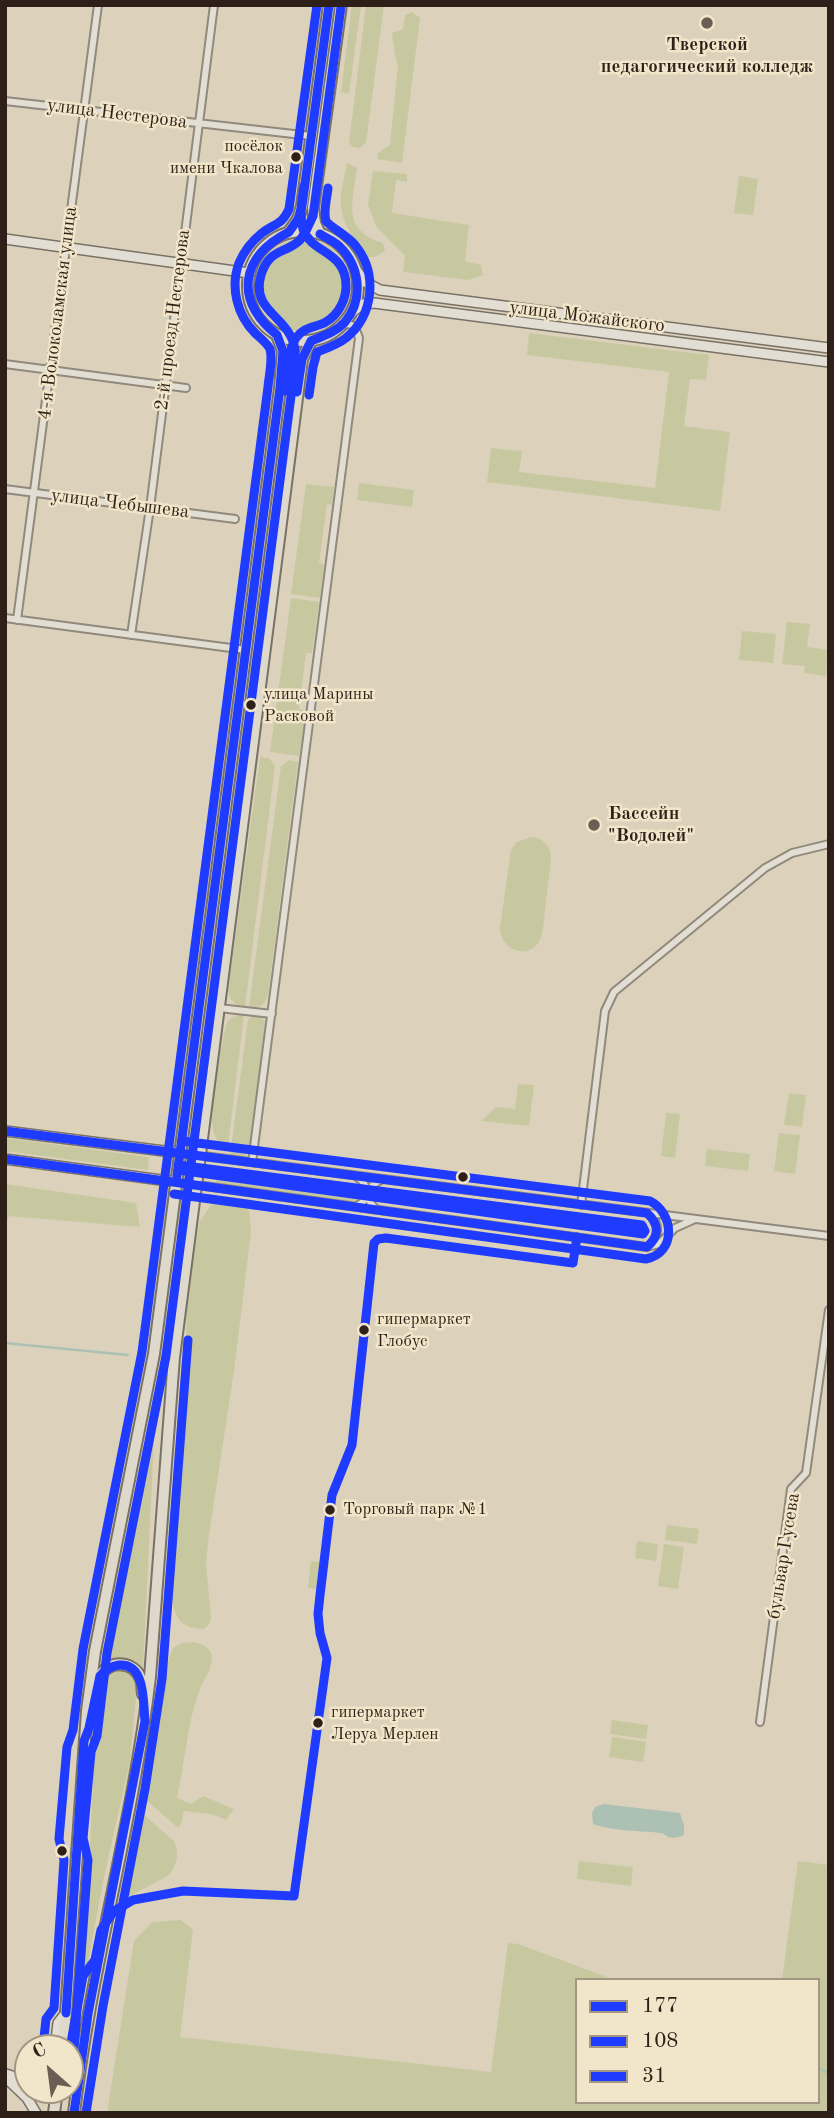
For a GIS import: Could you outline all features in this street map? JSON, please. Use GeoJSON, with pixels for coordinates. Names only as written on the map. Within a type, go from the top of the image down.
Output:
{"type":"FeatureCollection","features":[{"type":"Feature","properties":{"kind":"main road"},"geometry":{"type":"LineString","coordinates":[[289,232],[302,209],[328,5]]}},
{"type":"Feature","properties":{"kind":"main road"},"geometry":{"type":"LineString","coordinates":[[320,234],[313,208],[341,5]]}},
{"type":"Feature","properties":{"kind":"main road"},"geometry":{"type":"LineString","coordinates":[[289,232],[320,234],[344,249],[355,268],[358,290],[352,312],[342,325],[311,341],[293,340],[277,335],[260,321],[251,306],[249,273],[254,261],[266,245],[289,232]]}},
{"type":"Feature","properties":{"kind":"main road"},"geometry":{"type":"LineString","coordinates":[[5,239],[249,273]]}},
{"type":"Feature","properties":{"kind":"main road","name":"улица Можайского"},"geometry":{"type":"LineString","coordinates":[[355,268],[365,282],[380,290],[829,348]]}},
{"type":"Feature","properties":{"kind":"main road","name":"улица Можайского"},"geometry":{"type":"LineString","coordinates":[[352,312],[363,304],[377,303],[829,362]]}},
{"type":"Feature","properties":{"kind":"main road"},"geometry":{"type":"LineString","coordinates":[[64,2034],[84,1737],[95,1651],[154,1354],[282,367],[282,349],[277,335]]}},
{"type":"Feature","properties":{"kind":"main road"},"geometry":{"type":"LineString","coordinates":[[75,2113],[88,2014],[145,1721],[174,1357],[299,379],[303,354],[311,341]]}},
{"type":"Feature","properties":{"kind":"main road"},"geometry":{"type":"LineString","coordinates":[[5,1131],[180,1153]]}},
{"type":"Feature","properties":{"kind":"main road"},"geometry":{"type":"LineString","coordinates":[[5,1159],[176,1182]]}},
{"type":"Feature","properties":{"kind":"main road"},"geometry":{"type":"LineString","coordinates":[[84,1737],[89,1728],[99,1679],[111,1666],[126,1665],[138,1674],[142,1684],[145,1721]]}},
{"type":"Feature","properties":{"kind":"main road"},"geometry":{"type":"LineString","coordinates":[[57,2034],[58,2023],[66,2013]]}},
{"type":"Feature","properties":{"kind":"main road"},"geometry":{"type":"LineString","coordinates":[[5,2075],[27,2098],[36,2113]]}},
{"type":"Feature","properties":{"kind":"street","name":"4-я Волоколамская улица"},"geometry":{"type":"LineString","coordinates":[[17,620],[98,5]]}},
{"type":"Feature","properties":{"kind":"street","name":"2-й проезд Нестерова"},"geometry":{"type":"LineString","coordinates":[[131,635],[150,508],[214,5]]}},
{"type":"Feature","properties":{"kind":"street","name":"улица Нестерова"},"geometry":{"type":"LineString","coordinates":[[5,101],[311,136]]}},
{"type":"Feature","properties":{"kind":"street"},"geometry":{"type":"LineString","coordinates":[[252,1162],[357,358],[358,331],[351,325],[342,325]]}},
{"type":"Feature","properties":{"kind":"street"},"geometry":{"type":"LineString","coordinates":[[5,364],[186,388]]}},
{"type":"Feature","properties":{"kind":"street","name":"улица Чебышева"},"geometry":{"type":"LineString","coordinates":[[5,489],[235,519]]}},
{"type":"Feature","properties":{"kind":"street"},"geometry":{"type":"LineString","coordinates":[[5,618],[246,650]]}},
{"type":"Feature","properties":{"kind":"street"},"geometry":{"type":"LineString","coordinates":[[581,1205],[605,1011],[612,994],[617,987],[765,868],[792,853],[829,844]]}},
{"type":"Feature","properties":{"kind":"street"},"geometry":{"type":"LineString","coordinates":[[217,1008],[272,1014]]}},
{"type":"Feature","properties":{"kind":"street"},"geometry":{"type":"LineString","coordinates":[[180,1153],[829,1236]]}},
{"type":"Feature","properties":{"kind":"street"},"geometry":{"type":"LineString","coordinates":[[355,1176],[363,1180],[367,1191],[363,1202],[355,1207]]}},
{"type":"Feature","properties":{"kind":"street"},"geometry":{"type":"LineString","coordinates":[[378,1210],[370,1203],[369,1192],[375,1182],[385,1180]]}},
{"type":"Feature","properties":{"kind":"street"},"geometry":{"type":"LineString","coordinates":[[176,1182],[647,1247],[659,1244],[675,1228],[696,1219]]}},
{"type":"Feature","properties":{"kind":"street"},"geometry":{"type":"LineString","coordinates":[[647,1213],[658,1229],[656,1238],[647,1247]]}},
{"type":"Feature","properties":{"kind":"street","name":"бульвар Гусева"},"geometry":{"type":"LineString","coordinates":[[760,1722],[791,1489],[806,1473],[829,1310]]}},
{"type":"Feature","properties":{"kind":"green space"},"geometry":{"type":"Polygon","coordinates":[[[352,5],[361,5],[349,94],[341,92],[352,5]]]}},
{"type":"Feature","properties":{"kind":"green space"},"geometry":{"type":"Polygon","coordinates":[[[366,5],[384,5],[366,143],[359,148],[349,143],[366,5]]]}},
{"type":"Feature","properties":{"kind":"green space"},"geometry":{"type":"Polygon","coordinates":[[[412,12],[420,18],[402,163],[377,159],[378,153],[390,145],[398,65],[392,33],[403,29],[405,15],[412,12]]]}},
{"type":"Feature","properties":{"kind":"green space"},"geometry":{"type":"Polygon","coordinates":[[[347,163],[357,168],[352,203],[355,223],[361,231],[383,243],[385,251],[374,257],[366,257],[344,219],[341,195],[347,163]]]}},
{"type":"Feature","properties":{"kind":"green space"},"geometry":{"type":"Polygon","coordinates":[[[373,171],[407,174],[407,182],[396,180],[392,213],[469,225],[465,261],[481,265],[483,275],[468,280],[403,272],[405,256],[376,226],[368,205],[373,171]]]}},
{"type":"Feature","properties":{"kind":"green space"},"geometry":{"type":"Polygon","coordinates":[[[739,176],[758,179],[753,215],[734,213],[739,176]]]}},
{"type":"Feature","properties":{"kind":"green space"},"geometry":{"type":"Polygon","coordinates":[[[303,239],[321,242],[336,252],[346,267],[349,285],[346,303],[336,318],[321,328],[303,331],[285,328],[270,318],[260,303],[257,285],[260,267],[270,252],[285,242],[303,239]]]}},
{"type":"Feature","properties":{"kind":"green space"},"geometry":{"type":"Polygon","coordinates":[[[529,333],[709,355],[706,380],[690,379],[684,426],[730,432],[720,511],[487,482],[491,448],[522,451],[519,472],[655,488],[669,372],[527,355],[529,333]]]}},
{"type":"Feature","properties":{"kind":"green space"},"geometry":{"type":"Polygon","coordinates":[[[359,483],[414,490],[412,507],[357,500],[359,483]]]}},
{"type":"Feature","properties":{"kind":"green space"},"geometry":{"type":"Polygon","coordinates":[[[306,484],[334,487],[332,505],[327,504],[319,563],[324,564],[320,598],[291,594],[306,484]]]}},
{"type":"Feature","properties":{"kind":"green space"},"geometry":{"type":"Polygon","coordinates":[[[291,598],[319,602],[312,653],[306,653],[299,709],[306,711],[299,756],[270,752],[291,598]]]}},
{"type":"Feature","properties":{"kind":"green space"},"geometry":{"type":"Polygon","coordinates":[[[787,622],[810,624],[807,647],[828,650],[826,676],[804,673],[805,666],[782,664],[787,622]]]}},
{"type":"Feature","properties":{"kind":"green space"},"geometry":{"type":"Polygon","coordinates":[[[742,631],[776,634],[773,663],[739,660],[742,631]]]}},
{"type":"Feature","properties":{"kind":"green space"},"geometry":{"type":"Polygon","coordinates":[[[260,757],[269,758],[275,766],[245,1007],[233,1001],[228,990],[260,757]]]}},
{"type":"Feature","properties":{"kind":"green space"},"geometry":{"type":"Polygon","coordinates":[[[289,760],[298,762],[268,995],[262,1005],[249,1007],[281,766],[289,760]]]}},
{"type":"Feature","properties":{"kind":"green space"},"geometry":{"type":"Polygon","coordinates":[[[531,837],[543,841],[551,855],[544,924],[537,945],[525,951],[518,951],[506,943],[500,928],[511,850],[517,842],[531,837]]]}},
{"type":"Feature","properties":{"kind":"green space"},"geometry":{"type":"Polygon","coordinates":[[[244,1014],[228,1146],[222,1149],[212,1123],[220,1053],[229,1020],[244,1014]]]}},
{"type":"Feature","properties":{"kind":"green space"},"geometry":{"type":"Polygon","coordinates":[[[252,1016],[262,1018],[265,1022],[250,1151],[242,1158],[230,1156],[248,1020],[252,1016]]]}},
{"type":"Feature","properties":{"kind":"green space"},"geometry":{"type":"Polygon","coordinates":[[[518,1084],[534,1085],[529,1126],[481,1121],[496,1107],[515,1109],[518,1084]]]}},
{"type":"Feature","properties":{"kind":"green space"},"geometry":{"type":"Polygon","coordinates":[[[789,1093],[806,1095],[802,1127],[784,1125],[789,1093]]]}},
{"type":"Feature","properties":{"kind":"green space"},"geometry":{"type":"Polygon","coordinates":[[[666,1113],[680,1114],[675,1158],[661,1156],[666,1113]]]}},
{"type":"Feature","properties":{"kind":"green space"},"geometry":{"type":"Polygon","coordinates":[[[779,1133],[800,1135],[795,1174],[774,1171],[779,1133]]]}},
{"type":"Feature","properties":{"kind":"green space"},"geometry":{"type":"Polygon","coordinates":[[[5,1138],[149,1157],[148,1170],[5,1151],[5,1138]]]}},
{"type":"Feature","properties":{"kind":"green space"},"geometry":{"type":"Polygon","coordinates":[[[707,1149],[750,1154],[748,1171],[705,1166],[707,1149]]]}},
{"type":"Feature","properties":{"kind":"green space"},"geometry":{"type":"Polygon","coordinates":[[[217,1169],[355,1188],[361,1197],[356,1202],[216,1183],[217,1169]]]}},
{"type":"Feature","properties":{"kind":"green space"},"geometry":{"type":"Polygon","coordinates":[[[5,1184],[136,1203],[140,1227],[8,1216],[5,1237],[5,1184]]]}},
{"type":"Feature","properties":{"kind":"green space"},"geometry":{"type":"Polygon","coordinates":[[[211,1205],[243,1205],[249,1210],[251,1232],[234,1371],[209,1535],[206,1563],[211,1618],[204,1629],[189,1626],[179,1619],[172,1594],[187,1305],[200,1221],[211,1205]]]}},
{"type":"Feature","properties":{"kind":"green space"},"geometry":{"type":"Polygon","coordinates":[[[157,1377],[143,1668],[122,1659],[101,1667],[157,1377]]]}},
{"type":"Feature","properties":{"kind":"green space"},"geometry":{"type":"Polygon","coordinates":[[[667,1525],[699,1529],[697,1544],[665,1540],[667,1525]]]}},
{"type":"Feature","properties":{"kind":"green space"},"geometry":{"type":"Polygon","coordinates":[[[637,1541],[658,1544],[656,1561],[635,1558],[637,1541]]]}},
{"type":"Feature","properties":{"kind":"green space"},"geometry":{"type":"Polygon","coordinates":[[[664,1544],[684,1547],[678,1589],[658,1586],[664,1544]]]}},
{"type":"Feature","properties":{"kind":"green space"},"geometry":{"type":"Polygon","coordinates":[[[311,1561],[329,1563],[325,1591],[308,1588],[311,1561]]]}},
{"type":"Feature","properties":{"kind":"green space"},"geometry":{"type":"Polygon","coordinates":[[[193,1642],[208,1648],[212,1662],[192,1715],[177,1798],[191,1804],[203,1796],[234,1809],[226,1820],[211,1814],[184,1811],[180,1827],[177,1827],[146,1800],[166,1667],[173,1648],[182,1643],[193,1642]]]}},
{"type":"Feature","properties":{"kind":"green space"},"geometry":{"type":"Polygon","coordinates":[[[127,1670],[137,1687],[130,1761],[104,1877],[83,1990],[94,1761],[105,1679],[111,1672],[127,1670]]]}},
{"type":"Feature","properties":{"kind":"green space"},"geometry":{"type":"Polygon","coordinates":[[[612,1720],[648,1725],[646,1739],[610,1734],[612,1720]]]}},
{"type":"Feature","properties":{"kind":"green space"},"geometry":{"type":"Polygon","coordinates":[[[612,1737],[646,1742],[643,1762],[609,1757],[612,1737]]]}},
{"type":"Feature","properties":{"kind":"green space"},"geometry":{"type":"Polygon","coordinates":[[[143,1814],[174,1841],[177,1859],[168,1876],[122,1900],[143,1814]]]}},
{"type":"Feature","properties":{"kind":"green space"},"geometry":{"type":"Polygon","coordinates":[[[579,1861],[633,1867],[631,1886],[577,1879],[579,1861]]]}},
{"type":"Feature","properties":{"kind":"green space"},"geometry":{"type":"Polygon","coordinates":[[[798,1861],[829,1865],[829,2113],[107,2113],[134,1941],[152,1922],[181,1920],[193,1930],[180,2037],[491,2072],[508,1943],[518,1944],[610,1978],[575,1978],[575,2104],[820,2104],[820,1978],[782,1978],[798,1861]]]}},
{"type":"Feature","properties":{"kind":"shaded area"},"geometry":{"type":"Polygon","coordinates":[[[604,1804],[680,1813],[684,1835],[673,1838],[662,1833],[593,1824],[592,1813],[595,1807],[604,1804]]]}},
{"type":"Feature","properties":{"kind":"waterway"},"geometry":{"type":"LineString","coordinates":[[5,1343],[128,1355]]}},
{"type":"Feature","properties":{"kind":"waterway"},"geometry":{"type":"LineString","coordinates":[[820,2069],[829,2073]]}},
{"type":"Feature","properties":{"kind":"transit line","name":"31"},"geometry":{"type":"LineString","coordinates":[[44,2034],[46,2019],[54,2008],[64,1860],[59,1839],[67,1747],[73,1730],[83,1649],[142,1352],[270,368],[270,349],[249,326],[240,309],[235,291],[236,272],[246,250],[262,233],[281,221],[289,209],[317,5]]}},
{"type":"Feature","properties":{"kind":"transit line","name":"177"},"geometry":{"type":"LineString","coordinates":[[289,232],[298,219],[302,206],[329,5]]}},
{"type":"Feature","properties":{"kind":"transit line","name":"108"},"geometry":{"type":"LineString","coordinates":[[75,2034],[88,1860],[83,1838],[91,1752],[97,1736],[107,1653],[166,1356],[294,373],[295,353],[292,339],[263,303],[259,286],[268,260],[300,240],[313,216],[341,7]]}},
{"type":"Feature","properties":{"kind":"transit line","name":"31"},"geometry":{"type":"LineString","coordinates":[[285,391],[289,357],[296,338],[304,331],[325,323],[334,315],[344,300],[346,288],[341,266],[314,244],[303,229],[301,213],[304,186]]}},
{"type":"Feature","properties":{"kind":"transit line","name":"108"},"geometry":{"type":"LineString","coordinates":[[309,395],[317,352],[343,340],[355,329],[362,318],[370,293],[370,281],[362,256],[352,242],[326,221],[328,188]]}},
{"type":"Feature","properties":{"kind":"transit line","name":"177"},"geometry":{"type":"LineString","coordinates":[[277,335],[263,322],[254,308],[248,280],[252,266],[260,254],[289,232]]}},
{"type":"Feature","properties":{"kind":"transit line","name":"177"},"geometry":{"type":"LineString","coordinates":[[311,341],[345,322],[351,313],[357,293],[355,273],[346,254],[337,244],[320,234]]}},
{"type":"Feature","properties":{"kind":"transit line","name":"177"},"geometry":{"type":"LineString","coordinates":[[177,1176],[280,388],[283,351],[277,335]]}},
{"type":"Feature","properties":{"kind":"transit line","name":"177"},"geometry":{"type":"LineString","coordinates":[[297,392],[302,359],[311,341]]}},
{"type":"Feature","properties":{"kind":"transit line","name":"177"},"geometry":{"type":"LineString","coordinates":[[5,1131],[647,1213],[654,1221],[656,1234],[647,1247],[5,1159]]}},
{"type":"Feature","properties":{"kind":"transit line","name":"108"},"geometry":{"type":"LineString","coordinates":[[174,1194],[646,1259],[663,1249],[669,1232],[664,1214],[650,1201],[182,1141]]}},
{"type":"Feature","properties":{"kind":"transit line","name":"31"},"geometry":{"type":"LineString","coordinates":[[178,1165],[642,1225],[645,1231],[643,1234],[178,1170]]}},
{"type":"Feature","properties":{"kind":"transit line","name":"31"},"geometry":{"type":"LineString","coordinates":[[73,2034],[83,1976],[95,1960],[101,1930],[114,1911],[133,1900],[183,1891],[294,1896],[327,1658],[318,1614],[332,1495],[352,1445],[374,1243],[378,1239],[386,1238],[573,1263],[577,1237]]}},
{"type":"Feature","properties":{"kind":"transit line","name":"108"},"geometry":{"type":"LineString","coordinates":[[86,2113],[103,2006],[145,1789],[162,1679],[188,1340]]}},
{"type":"Feature","properties":{"kind":"transit line","name":"177"},"geometry":{"type":"LineString","coordinates":[[66,2013],[84,1741],[100,1676],[113,1666],[128,1666],[139,1677],[145,1721],[88,2014],[74,2113]]}},
{"type":"Feature","properties":{"kind":"place","name":"Тверской педагогический колледж"},"geometry":{"type":"Point","coordinates":[707,23]}},
{"type":"Feature","properties":{"kind":"place","name":"посёлок имени Чкалова"},"geometry":{"type":"Point","coordinates":[296,157]}},
{"type":"Feature","properties":{"kind":"place","name":"улица Марины Расковой"},"geometry":{"type":"Point","coordinates":[251,705]}},
{"type":"Feature","properties":{"kind":"place","name":"Бассейн \"Водолей\""},"geometry":{"type":"Point","coordinates":[594,825]}},
{"type":"Feature","properties":{"kind":"place","name":"гипермаркет Глобус"},"geometry":{"type":"Point","coordinates":[364,1330]}},
{"type":"Feature","properties":{"kind":"place","name":"Торговый парк №1"},"geometry":{"type":"Point","coordinates":[330,1510]}},
{"type":"Feature","properties":{"kind":"place","name":"гипермаркет Леруа Мерлен"},"geometry":{"type":"Point","coordinates":[318,1723]}}]}
